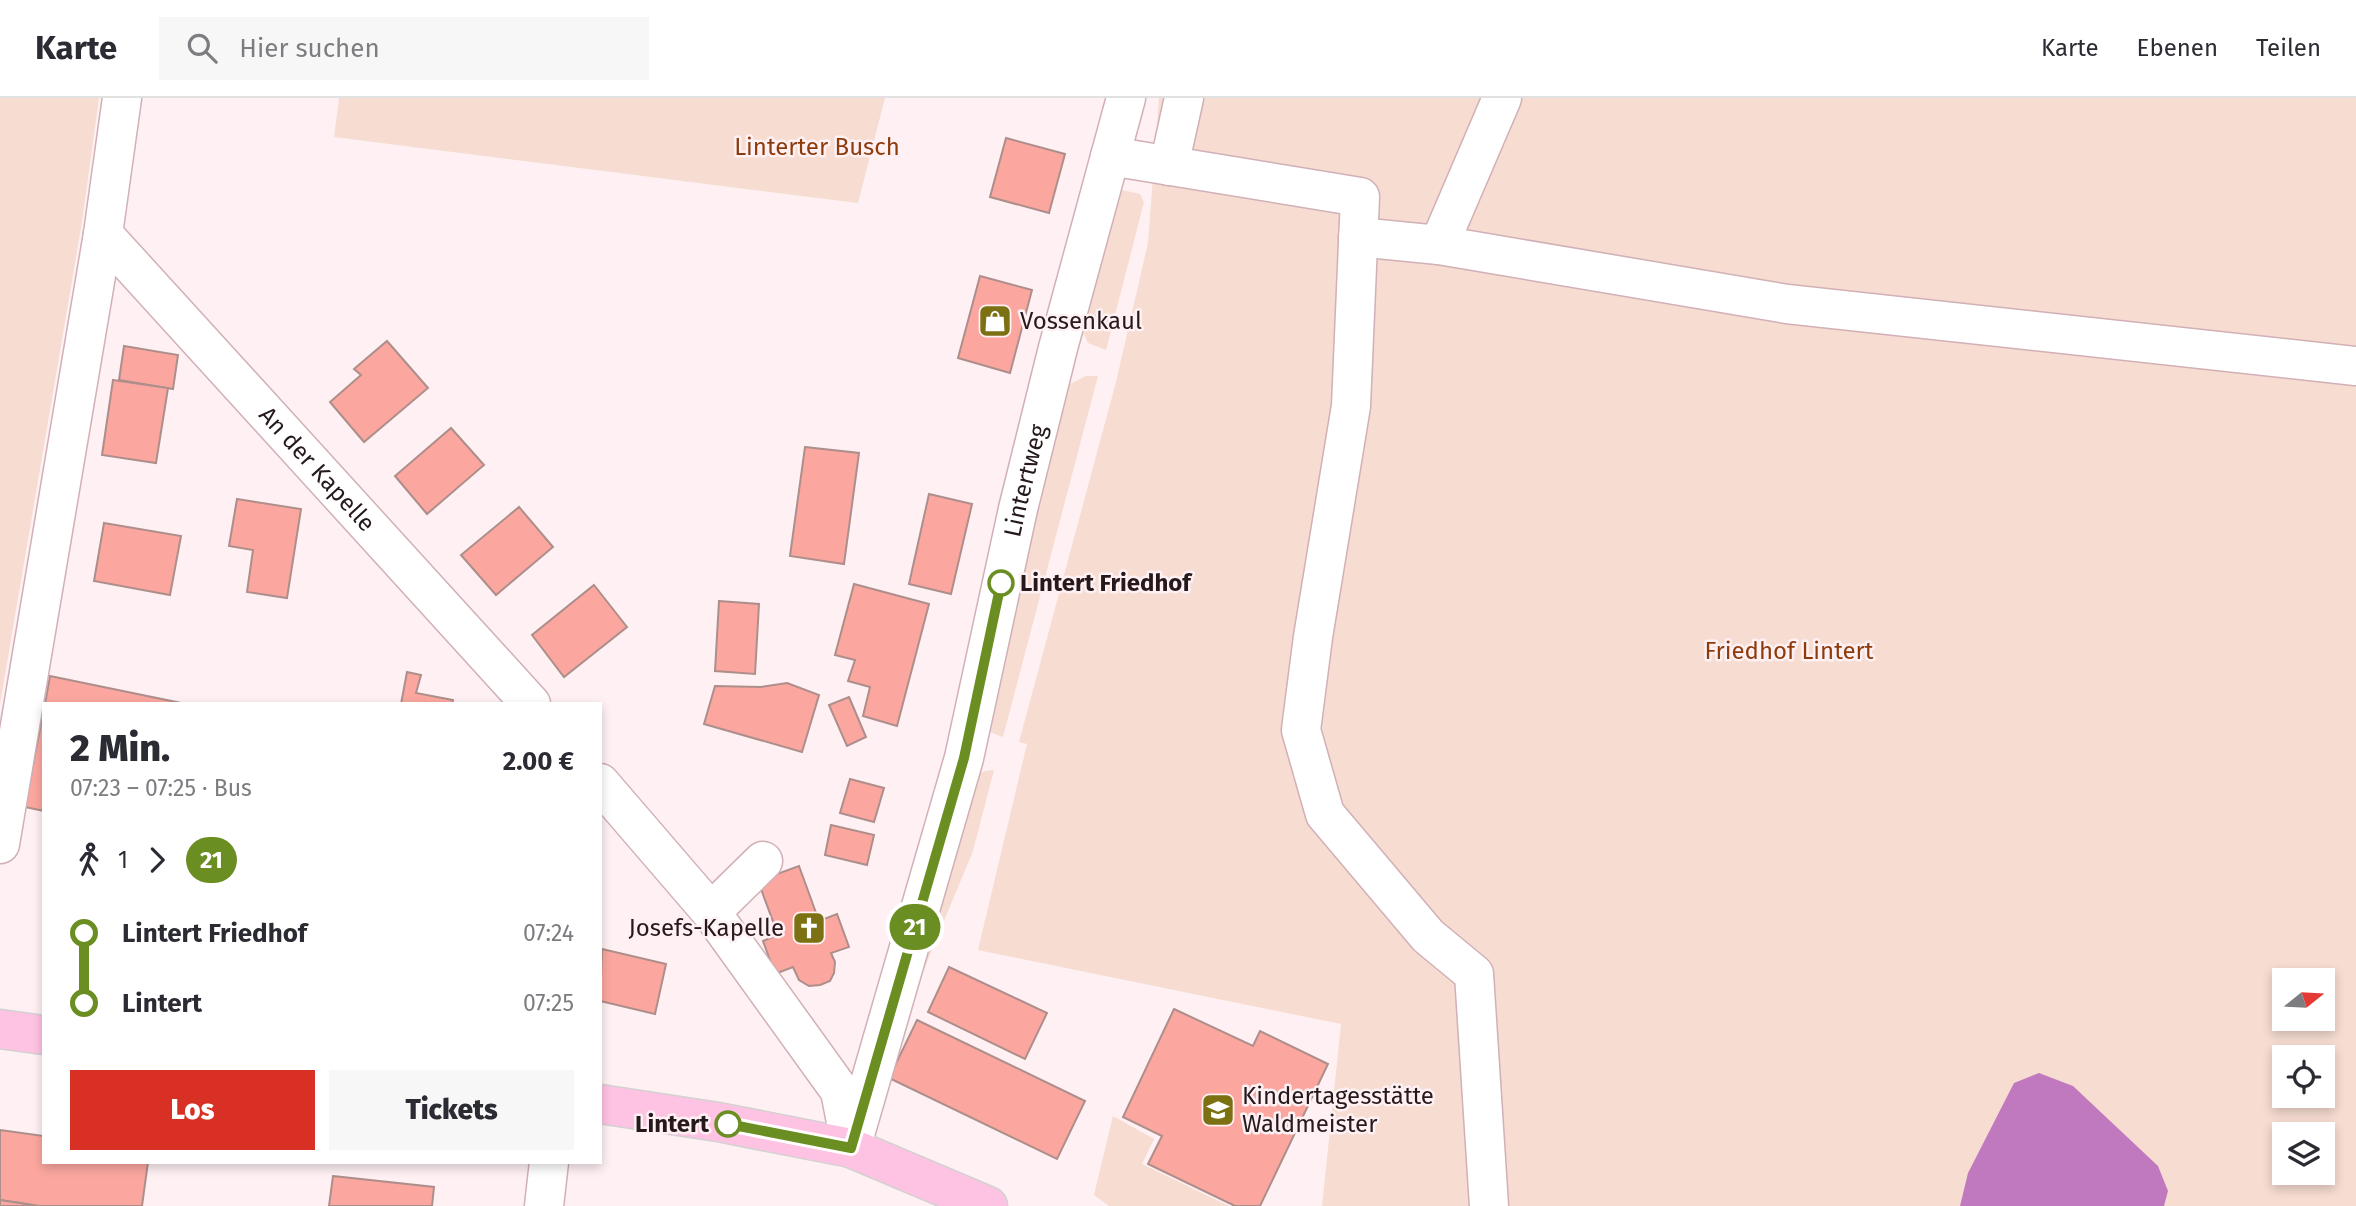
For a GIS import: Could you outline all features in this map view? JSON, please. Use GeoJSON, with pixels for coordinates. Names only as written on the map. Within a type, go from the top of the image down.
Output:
{"type":"FeatureCollection","features":[{"type":"Feature","properties":{"kind":"main road"},"geometry":{"type":"LineString","coordinates":[[0,1030],[42,1035]]}},
{"type":"Feature","properties":{"kind":"main road"},"geometry":{"type":"LineString","coordinates":[[602,1104],[718,1122],[851,1148],[988,1206]]}},
{"type":"Feature","properties":{"kind":"street"},"geometry":{"type":"LineString","coordinates":[[0,844],[103,234],[122,98]]}},
{"type":"Feature","properties":{"kind":"street","name":"Lintertweg"},"geometry":{"type":"LineString","coordinates":[[851,1148],[964,758],[1018,509],[1126,98]]}},
{"type":"Feature","properties":{"kind":"street"},"geometry":{"type":"LineString","coordinates":[[1169,166],[1184,98]]}},
{"type":"Feature","properties":{"kind":"street"},"geometry":{"type":"LineString","coordinates":[[1439,245],[1502,98]]}},
{"type":"Feature","properties":{"kind":"street"},"geometry":{"type":"LineString","coordinates":[[1110,156],[1360,197],[1351,406],[1312,637],[1301,730],[1325,814],[1428,936],[1483,983],[1489,1206]]}},
{"type":"Feature","properties":{"kind":"street","name":"An der Kapelle"},"geometry":{"type":"LineString","coordinates":[[103,234],[529,702]]}},
{"type":"Feature","properties":{"kind":"street"},"geometry":{"type":"LineString","coordinates":[[1358,237],[1439,245],[1787,304],[2356,366]]}},
{"type":"Feature","properties":{"kind":"street"},"geometry":{"type":"LineString","coordinates":[[602,785],[711,912],[840,1091],[851,1148]]}},
{"type":"Feature","properties":{"kind":"street"},"geometry":{"type":"LineString","coordinates":[[711,912],[763,861]]}},
{"type":"Feature","properties":{"kind":"street"},"geometry":{"type":"LineString","coordinates":[[544,1206],[549,1164]]}},
{"type":"Feature","properties":{"kind":"green space"},"geometry":{"type":"Polygon","coordinates":[[[0,98],[99,98],[82,222],[0,704],[0,98]]]}},
{"type":"Feature","properties":{"kind":"green space","name":"Linterter Busch"},"geometry":{"type":"Polygon","coordinates":[[[339,98],[885,98],[858,203],[334,137],[339,98]]]}},
{"type":"Feature","properties":{"kind":"green space","name":"Friedhof Lintert"},"geometry":{"type":"Polygon","coordinates":[[[1159,98],[2356,98],[2356,1206],[1322,1206],[1341,1024],[978,950],[1027,744],[1019,742],[1116,382],[1148,243],[1159,98]]]}},
{"type":"Feature","properties":{"kind":"green space"},"geometry":{"type":"Polygon","coordinates":[[[1118,189],[1140,194],[1144,202],[1106,350],[1088,343],[1082,330],[1118,189]]]}},
{"type":"Feature","properties":{"kind":"green space"},"geometry":{"type":"Polygon","coordinates":[[[1086,376],[1098,376],[1003,737],[987,731],[980,719],[1066,388],[1086,376]]]}},
{"type":"Feature","properties":{"kind":"green space"},"geometry":{"type":"Polygon","coordinates":[[[994,770],[973,851],[922,974],[909,969],[970,778],[994,770]]]}},
{"type":"Feature","properties":{"kind":"green space"},"geometry":{"type":"Polygon","coordinates":[[[1113,1116],[1154,1139],[1142,1164],[1229,1206],[1109,1206],[1094,1195],[1113,1116]]]}},
{"type":"Feature","properties":{"kind":"shaded area"},"geometry":{"type":"Polygon","coordinates":[[[2039,1073],[2073,1086],[2158,1166],[2168,1191],[2164,1206],[1960,1206],[1968,1173],[2014,1083],[2039,1073]]]}},
{"type":"Feature","properties":{"kind":"building"},"geometry":{"type":"Polygon","coordinates":[[[1006,138],[1065,154],[1049,213],[990,197],[1006,138]]]}},
{"type":"Feature","properties":{"kind":"building"},"geometry":{"type":"Polygon","coordinates":[[[980,276],[1032,290],[1010,373],[958,358],[980,276]]]}},
{"type":"Feature","properties":{"kind":"building"},"geometry":{"type":"Polygon","coordinates":[[[387,341],[428,388],[364,442],[330,402],[361,375],[354,369],[387,341]]]}},
{"type":"Feature","properties":{"kind":"building"},"geometry":{"type":"Polygon","coordinates":[[[124,346],[178,355],[173,389],[119,380],[124,346]]]}},
{"type":"Feature","properties":{"kind":"building"},"geometry":{"type":"Polygon","coordinates":[[[113,380],[168,388],[156,463],[102,455],[113,380]]]}},
{"type":"Feature","properties":{"kind":"building"},"geometry":{"type":"Polygon","coordinates":[[[451,428],[484,465],[427,514],[395,476],[451,428]]]}},
{"type":"Feature","properties":{"kind":"building"},"geometry":{"type":"Polygon","coordinates":[[[805,447],[859,453],[844,564],[790,556],[805,447]]]}},
{"type":"Feature","properties":{"kind":"building"},"geometry":{"type":"Polygon","coordinates":[[[929,494],[972,504],[951,594],[909,584],[929,494]]]}},
{"type":"Feature","properties":{"kind":"building"},"geometry":{"type":"Polygon","coordinates":[[[237,499],[301,509],[287,598],[247,592],[253,550],[229,546],[237,499]]]}},
{"type":"Feature","properties":{"kind":"building"},"geometry":{"type":"Polygon","coordinates":[[[519,507],[553,547],[496,595],[461,555],[519,507]]]}},
{"type":"Feature","properties":{"kind":"building"},"geometry":{"type":"Polygon","coordinates":[[[104,523],[181,536],[170,595],[94,581],[104,523]]]}},
{"type":"Feature","properties":{"kind":"building"},"geometry":{"type":"Polygon","coordinates":[[[854,584],[929,604],[897,726],[863,716],[870,687],[848,681],[855,660],[835,655],[854,584]]]}},
{"type":"Feature","properties":{"kind":"building"},"geometry":{"type":"Polygon","coordinates":[[[594,585],[627,627],[564,677],[532,635],[594,585]]]}},
{"type":"Feature","properties":{"kind":"building"},"geometry":{"type":"Polygon","coordinates":[[[719,601],[759,604],[755,674],[715,671],[719,601]]]}},
{"type":"Feature","properties":{"kind":"building"},"geometry":{"type":"Polygon","coordinates":[[[407,672],[421,675],[416,693],[453,700],[452,702],[401,702],[407,672]]]}},
{"type":"Feature","properties":{"kind":"building"},"geometry":{"type":"Polygon","coordinates":[[[50,676],[176,702],[45,702],[50,676]]]}},
{"type":"Feature","properties":{"kind":"building"},"geometry":{"type":"Polygon","coordinates":[[[787,683],[819,695],[802,752],[704,724],[715,686],[761,687],[787,683]]]}},
{"type":"Feature","properties":{"kind":"building"},"geometry":{"type":"Polygon","coordinates":[[[849,697],[866,737],[847,746],[829,705],[849,697]]]}},
{"type":"Feature","properties":{"kind":"building"},"geometry":{"type":"Polygon","coordinates":[[[42,718],[42,811],[25,807],[42,718]]]}},
{"type":"Feature","properties":{"kind":"building"},"geometry":{"type":"Polygon","coordinates":[[[850,779],[884,788],[874,822],[840,813],[850,779]]]}},
{"type":"Feature","properties":{"kind":"building"},"geometry":{"type":"Polygon","coordinates":[[[831,825],[874,835],[867,865],[825,855],[831,825]]]}},
{"type":"Feature","properties":{"kind":"building","name":"Josefs-Kapelle"},"geometry":{"type":"Polygon","coordinates":[[[799,866],[819,921],[837,914],[849,947],[831,953],[835,962],[834,973],[830,981],[820,985],[809,986],[799,980],[793,967],[775,974],[763,941],[778,935],[758,881],[799,866]]]}},
{"type":"Feature","properties":{"kind":"building"},"geometry":{"type":"Polygon","coordinates":[[[602,949],[666,964],[655,1014],[602,1001],[602,949]]]}},
{"type":"Feature","properties":{"kind":"building"},"geometry":{"type":"Polygon","coordinates":[[[949,967],[1047,1013],[1025,1059],[928,1012],[949,967]]]}},
{"type":"Feature","properties":{"kind":"building"},"geometry":{"type":"Polygon","coordinates":[[[1174,1009],[1253,1046],[1260,1031],[1328,1064],[1260,1206],[1235,1206],[1148,1164],[1162,1136],[1123,1117],[1174,1009]]]}},
{"type":"Feature","properties":{"kind":"building"},"geometry":{"type":"Polygon","coordinates":[[[917,1020],[1085,1101],[1057,1159],[889,1078],[917,1020]]]}},
{"type":"Feature","properties":{"kind":"building"},"geometry":{"type":"Polygon","coordinates":[[[0,1130],[42,1136],[42,1164],[148,1164],[142,1206],[40,1206],[0,1200],[0,1130]]]}},
{"type":"Feature","properties":{"kind":"building"},"geometry":{"type":"Polygon","coordinates":[[[333,1176],[434,1187],[432,1206],[329,1206],[333,1176]]]}},
{"type":"Feature","properties":{"kind":"building"},"geometry":{"type":"Polygon","coordinates":[[[0,1200],[32,1205],[0,1206],[0,1200]]]}},
{"type":"Feature","properties":{"kind":"bus line","name":"21"},"geometry":{"type":"LineString","coordinates":[[728,1124],[851,1148],[964,758],[1001,583]]}},
{"type":"Feature","properties":{"kind":"place","name":"Vossenkaul"},"geometry":{"type":"Point","coordinates":[995,321]}},
{"type":"Feature","properties":{"kind":"place","name":"Lintert Friedhof"},"geometry":{"type":"Point","coordinates":[1001,583]}},
{"type":"Feature","properties":{"kind":"place","name":"Josefs-Kapelle"},"geometry":{"type":"Point","coordinates":[809,928]}},
{"type":"Feature","properties":{"kind":"place","name":"Kindertagesstätte Waldmeister"},"geometry":{"type":"Point","coordinates":[1218,1110]}},
{"type":"Feature","properties":{"kind":"place","name":"Lintert"},"geometry":{"type":"Point","coordinates":[728,1124]}}]}
